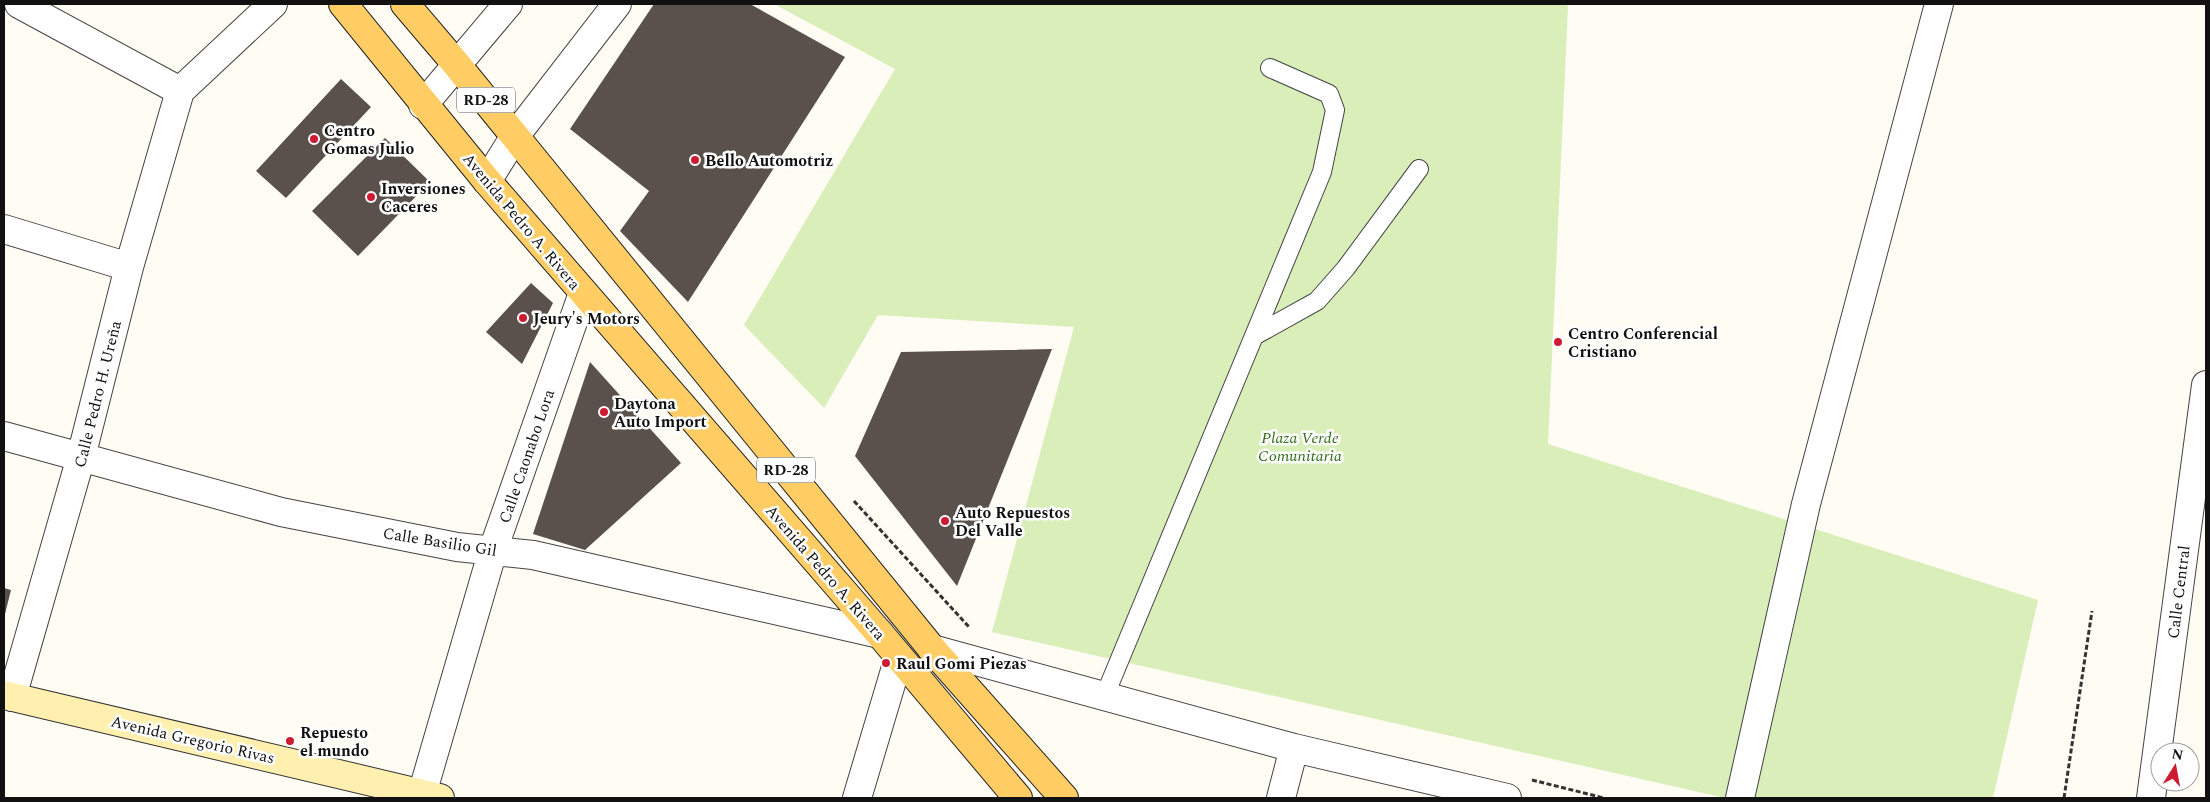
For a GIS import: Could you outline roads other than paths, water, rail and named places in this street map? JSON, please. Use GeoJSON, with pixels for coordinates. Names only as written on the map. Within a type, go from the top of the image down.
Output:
{"type":"FeatureCollection","features":[{"type":"Feature","properties":{"kind":"main road","name":"Avenida Pedro A. Rivera"},"geometry":{"type":"LineString","coordinates":[[343,4],[487,181],[880,634],[1018,798]]}},
{"type":"Feature","properties":{"kind":"main road","name":"Avenida Pedro A. Rivera"},"geometry":{"type":"LineString","coordinates":[[404,4],[457,64],[932,649],[1064,798]]}},
{"type":"Feature","properties":{"kind":"main road","name":"Avenida Gregorio Rivas"},"geometry":{"type":"LineString","coordinates":[[8,696],[431,796]]}},
{"type":"Feature","properties":{"kind":"street"},"geometry":{"type":"LineString","coordinates":[[20,4],[180,91],[273,4]]}},
{"type":"Feature","properties":{"kind":"street"},"geometry":{"type":"LineString","coordinates":[[424,104],[508,4]]}},
{"type":"Feature","properties":{"kind":"street"},"geometry":{"type":"LineString","coordinates":[[487,181],[515,136],[617,4]]}},
{"type":"Feature","properties":{"kind":"street"},"geometry":{"type":"LineString","coordinates":[[1740,798],[1806,504],[1939,4]]}},
{"type":"Feature","properties":{"kind":"street","name":"Calle Pedro H. Ureña"},"geometry":{"type":"LineString","coordinates":[[8,696],[81,457],[129,268],[180,91]]}},
{"type":"Feature","properties":{"kind":"street"},"geometry":{"type":"LineString","coordinates":[[4,229],[129,268]]}},
{"type":"Feature","properties":{"kind":"street","name":"Calle Caonabo Lora"},"geometry":{"type":"LineString","coordinates":[[431,796],[493,550],[583,293]]}},
{"type":"Feature","properties":{"kind":"street","name":"Calle Central"},"geometry":{"type":"LineString","coordinates":[[2151,798],[2200,479],[2206,385]]}},
{"type":"Feature","properties":{"kind":"street","name":"Calle Basilio Gil"},"geometry":{"type":"LineString","coordinates":[[4,436],[281,512],[457,547],[533,555],[880,634]]}},
{"type":"Feature","properties":{"kind":"street"},"geometry":{"type":"LineString","coordinates":[[932,649],[1294,748],[1507,798]]}},
{"type":"Feature","properties":{"kind":"street"},"geometry":{"type":"LineString","coordinates":[[857,798],[899,657]]}},
{"type":"Feature","properties":{"kind":"street"},"geometry":{"type":"LineString","coordinates":[[1281,798],[1294,748]]}},
{"type":"Feature","properties":{"kind":"lane"},"geometry":{"type":"LineString","coordinates":[[1105,695],[1322,172],[1335,110],[1329,94],[1270,68]]}},
{"type":"Feature","properties":{"kind":"lane"},"geometry":{"type":"LineString","coordinates":[[1254,336],[1317,301],[1346,268],[1419,169]]}},
{"type":"Feature","properties":{"kind":"place","name":"Centro Gomas Julio"},"geometry":{"type":"Point","coordinates":[314,139]}},
{"type":"Feature","properties":{"kind":"place","name":"Bello Automotriz"},"geometry":{"type":"Point","coordinates":[695,160]}},
{"type":"Feature","properties":{"kind":"place","name":"Inversiones Caceres"},"geometry":{"type":"Point","coordinates":[371,197]}},
{"type":"Feature","properties":{"kind":"place","name":"Jeury's Motors"},"geometry":{"type":"Point","coordinates":[523,318]}},
{"type":"Feature","properties":{"kind":"place","name":"Centro Conferencial Cristiano"},"geometry":{"type":"Point","coordinates":[1558,342]}},
{"type":"Feature","properties":{"kind":"place","name":"Daytona Auto Import"},"geometry":{"type":"Point","coordinates":[604,412]}},
{"type":"Feature","properties":{"kind":"place","name":"Auto Repuestos Del Valle"},"geometry":{"type":"Point","coordinates":[945,521]}},
{"type":"Feature","properties":{"kind":"place","name":"Raul Gomi Piezas"},"geometry":{"type":"Point","coordinates":[886,663]}},
{"type":"Feature","properties":{"kind":"place","name":"Repuesto el mundo"},"geometry":{"type":"Point","coordinates":[290,741]}},
{"type":"Feature","properties":{"kind":"park label","name":"Plaza Verde Comunitaria"},"geometry":{"type":"Point","coordinates":[1300,446]}}]}
